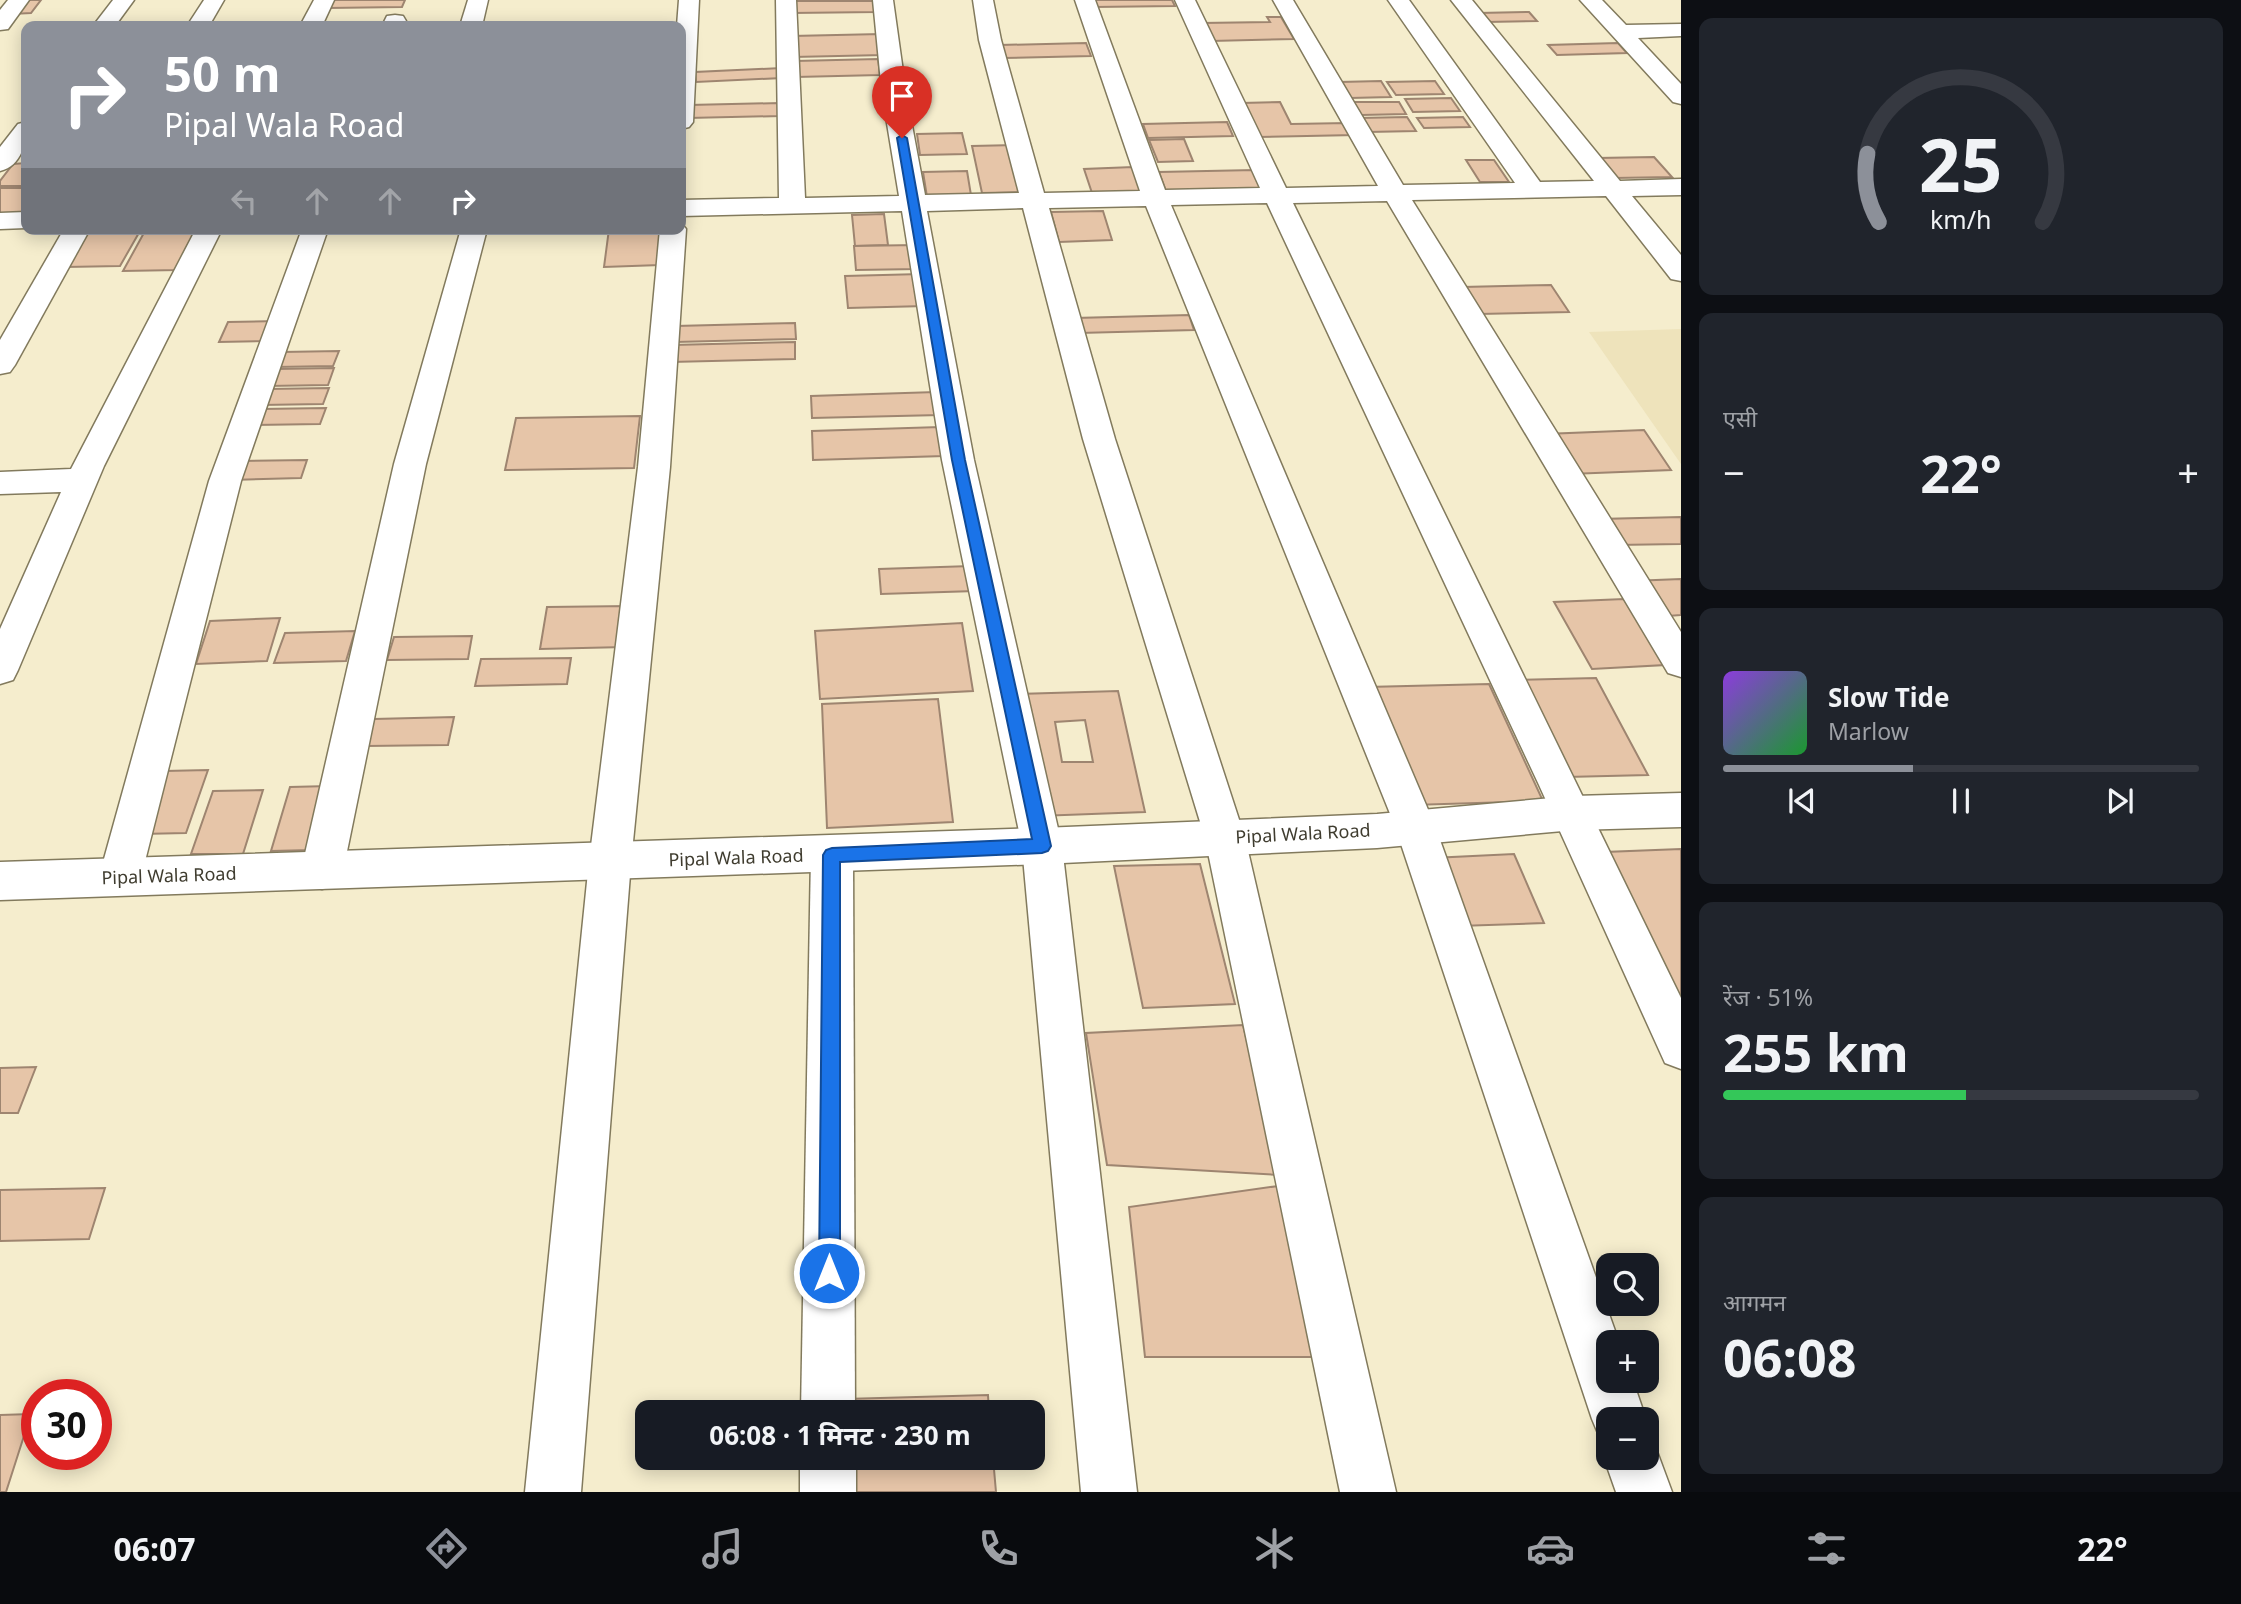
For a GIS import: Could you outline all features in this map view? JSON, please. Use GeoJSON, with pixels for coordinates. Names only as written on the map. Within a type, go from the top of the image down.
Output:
{"type":"FeatureCollection","features":[{"type":"Feature","properties":{"kind":"street"},"geometry":{"type":"LineString","coordinates":[[0,24],[19,0]]}},
{"type":"Feature","properties":{"kind":"street"},"geometry":{"type":"LineString","coordinates":[[108,21],[124,0]]}},
{"type":"Feature","properties":{"kind":"street"},"geometry":{"type":"LineString","coordinates":[[201,21],[214,0]]}},
{"type":"Feature","properties":{"kind":"street"},"geometry":{"type":"LineString","coordinates":[[314,21],[324,0]]}},
{"type":"Feature","properties":{"kind":"street"},"geometry":{"type":"LineString","coordinates":[[472,21],[478,0]]}},
{"type":"Feature","properties":{"kind":"street"},"geometry":{"type":"LineString","coordinates":[[686,46],[689,0]]}},
{"type":"Feature","properties":{"kind":"street"},"geometry":{"type":"LineString","coordinates":[[786,0],[792,206]]}},
{"type":"Feature","properties":{"kind":"street"},"geometry":{"type":"LineString","coordinates":[[883,0],[894,93],[958,460],[1042,846],[1109,1492]]}},
{"type":"Feature","properties":{"kind":"street"},"geometry":{"type":"LineString","coordinates":[[983,0],[990,40],[1099,439],[1225,838],[1368,1492]]}},
{"type":"Feature","properties":{"kind":"street"},"geometry":{"type":"LineString","coordinates":[[1085,0],[1155,197],[1415,826],[1615,1407]]}},
{"type":"Feature","properties":{"kind":"street"},"geometry":{"type":"LineString","coordinates":[[1185,0],[1274,194],[1574,813],[1681,1047]]}},
{"type":"Feature","properties":{"kind":"street"},"geometry":{"type":"LineString","coordinates":[[1283,0],[1394,192],[1681,663]]}},
{"type":"Feature","properties":{"kind":"street"},"geometry":{"type":"LineString","coordinates":[[1398,0],[1533,190]]}},
{"type":"Feature","properties":{"kind":"street"},"geometry":{"type":"LineString","coordinates":[[1461,0],[1681,273]]}},
{"type":"Feature","properties":{"kind":"street"},"geometry":{"type":"LineString","coordinates":[[1591,0],[1681,97]]}},
{"type":"Feature","properties":{"kind":"street"},"geometry":{"type":"LineString","coordinates":[[1621,32],[1681,30]]}},
{"type":"Feature","properties":{"kind":"street"},"geometry":{"type":"LineString","coordinates":[[0,164],[21,136]]}},
{"type":"Feature","properties":{"kind":"street"},"geometry":{"type":"LineString","coordinates":[[686,208],[1681,187]]}},
{"type":"Feature","properties":{"kind":"street"},"geometry":{"type":"LineString","coordinates":[[0,221],[21,220]]}},
{"type":"Feature","properties":{"kind":"street"},"geometry":{"type":"LineString","coordinates":[[0,365],[74,235]]}},
{"type":"Feature","properties":{"kind":"street"},"geometry":{"type":"LineString","coordinates":[[0,670],[82,480],[206,235]]}},
{"type":"Feature","properties":{"kind":"street"},"geometry":{"type":"LineString","coordinates":[[120,877],[225,481],[313,235]]}},
{"type":"Feature","properties":{"kind":"street"},"geometry":{"type":"LineString","coordinates":[[323,871],[410,464],[472,235]]}},
{"type":"Feature","properties":{"kind":"street"},"geometry":{"type":"LineString","coordinates":[[553,1492],[610,862],[654,467],[673,235]]}},
{"type":"Feature","properties":{"kind":"street"},"geometry":{"type":"LineString","coordinates":[[0,484],[82,480]]}},
{"type":"Feature","properties":{"kind":"street","name":"Pipal Wala Road"},"geometry":{"type":"LineString","coordinates":[[0,881],[832,855],[1377,831],[1574,813],[1681,810]]}},
{"type":"Feature","properties":{"kind":"street"},"geometry":{"type":"LineString","coordinates":[[828,1400],[832,855]]}},
{"type":"Feature","properties":{"kind":"street"},"geometry":{"type":"LineString","coordinates":[[828,1470],[828,1492]]}},
{"type":"Feature","properties":{"kind":"street"},"geometry":{"type":"LineString","coordinates":[[1637,1470],[1644,1492]]}},
{"type":"Feature","properties":{"kind":"shaded area"},"geometry":{"type":"Polygon","coordinates":[[[1681,329],[1681,464],[1589,332],[1681,329]]]}},
{"type":"Feature","properties":{"kind":"building"},"geometry":{"type":"Polygon","coordinates":[[[24,0],[41,0],[31,13],[13,14],[24,0]]]}},
{"type":"Feature","properties":{"kind":"building"},"geometry":{"type":"Polygon","coordinates":[[[332,0],[405,0],[402,7],[328,8],[332,0]]]}},
{"type":"Feature","properties":{"kind":"building"},"geometry":{"type":"Polygon","coordinates":[[[1091,0],[1172,0],[1175,6],[1094,7],[1091,0]]]}},
{"type":"Feature","properties":{"kind":"building"},"geometry":{"type":"Polygon","coordinates":[[[792,1],[876,1],[877,12],[792,13],[792,1]]]}},
{"type":"Feature","properties":{"kind":"building"},"geometry":{"type":"Polygon","coordinates":[[[1529,12],[1537,21],[1486,22],[1479,13],[1529,12]]]}},
{"type":"Feature","properties":{"kind":"building"},"geometry":{"type":"Polygon","coordinates":[[[1267,17],[1281,17],[1294,39],[1211,41],[1202,23],[1270,22],[1267,17]]]}},
{"type":"Feature","properties":{"kind":"building"},"geometry":{"type":"Polygon","coordinates":[[[881,34],[884,55],[793,57],[792,36],[881,34]]]}},
{"type":"Feature","properties":{"kind":"building"},"geometry":{"type":"Polygon","coordinates":[[[1086,43],[1091,56],[1003,58],[1000,45],[1086,43]]]}},
{"type":"Feature","properties":{"kind":"building"},"geometry":{"type":"Polygon","coordinates":[[[1618,43],[1627,53],[1557,55],[1548,45],[1618,43]]]}},
{"type":"Feature","properties":{"kind":"building"},"geometry":{"type":"Polygon","coordinates":[[[878,59],[880,75],[796,77],[795,61],[878,59]]]}},
{"type":"Feature","properties":{"kind":"building"},"geometry":{"type":"Polygon","coordinates":[[[781,68],[782,78],[696,82],[695,72],[781,68]]]}},
{"type":"Feature","properties":{"kind":"building"},"geometry":{"type":"Polygon","coordinates":[[[1381,81],[1391,97],[1350,98],[1340,82],[1381,81]]]}},
{"type":"Feature","properties":{"kind":"building"},"geometry":{"type":"Polygon","coordinates":[[[1435,81],[1444,94],[1396,95],[1387,82],[1435,81]]]}},
{"type":"Feature","properties":{"kind":"building"},"geometry":{"type":"Polygon","coordinates":[[[1451,98],[1460,111],[1413,112],[1405,99],[1451,98]]]}},
{"type":"Feature","properties":{"kind":"building"},"geometry":{"type":"Polygon","coordinates":[[[1280,102],[1291,124],[1348,123],[1355,135],[1258,137],[1242,103],[1280,102]]]}},
{"type":"Feature","properties":{"kind":"building"},"geometry":{"type":"Polygon","coordinates":[[[1353,102],[1399,102],[1406,114],[1361,115],[1353,102]]]}},
{"type":"Feature","properties":{"kind":"building"},"geometry":{"type":"Polygon","coordinates":[[[779,103],[780,116],[688,118],[689,105],[779,103]]]}},
{"type":"Feature","properties":{"kind":"building"},"geometry":{"type":"Polygon","coordinates":[[[1407,117],[1416,131],[1368,132],[1359,118],[1407,117]]]}},
{"type":"Feature","properties":{"kind":"building"},"geometry":{"type":"Polygon","coordinates":[[[1463,117],[1470,127],[1424,128],[1417,118],[1463,117]]]}},
{"type":"Feature","properties":{"kind":"building"},"geometry":{"type":"Polygon","coordinates":[[[1227,122],[1233,136],[1148,138],[1143,124],[1227,122]]]}},
{"type":"Feature","properties":{"kind":"building"},"geometry":{"type":"Polygon","coordinates":[[[962,133],[967,154],[920,155],[917,134],[962,133]]]}},
{"type":"Feature","properties":{"kind":"building"},"geometry":{"type":"Polygon","coordinates":[[[1184,139],[1193,161],[1158,162],[1149,140],[1184,139]]]}},
{"type":"Feature","properties":{"kind":"building"},"geometry":{"type":"Polygon","coordinates":[[[1016,145],[1027,192],[982,193],[972,146],[1016,145]]]}},
{"type":"Feature","properties":{"kind":"building"},"geometry":{"type":"Polygon","coordinates":[[[1654,157],[1672,177],[1614,178],[1598,158],[1654,157]]]}},
{"type":"Feature","properties":{"kind":"building"},"geometry":{"type":"Polygon","coordinates":[[[1466,160],[1494,160],[1509,182],[1480,182],[1466,160]]]}},
{"type":"Feature","properties":{"kind":"building"},"geometry":{"type":"Polygon","coordinates":[[[21,163],[21,186],[0,186],[0,181],[13,164],[21,163]]]}},
{"type":"Feature","properties":{"kind":"building"},"geometry":{"type":"Polygon","coordinates":[[[1133,167],[1142,191],[1092,193],[1084,169],[1133,167]]]}},
{"type":"Feature","properties":{"kind":"building"},"geometry":{"type":"Polygon","coordinates":[[[1255,170],[1264,189],[1166,191],[1159,172],[1255,170]]]}},
{"type":"Feature","properties":{"kind":"building"},"geometry":{"type":"Polygon","coordinates":[[[967,171],[971,195],[927,197],[923,172],[967,171]]]}},
{"type":"Feature","properties":{"kind":"building"},"geometry":{"type":"Polygon","coordinates":[[[0,188],[21,188],[21,214],[0,215],[0,188]]]}},
{"type":"Feature","properties":{"kind":"building"},"geometry":{"type":"Polygon","coordinates":[[[1103,211],[1112,240],[1059,242],[1051,212],[1103,211]]]}},
{"type":"Feature","properties":{"kind":"building"},"geometry":{"type":"Polygon","coordinates":[[[884,214],[888,245],[855,246],[852,215],[884,214]]]}},
{"type":"Feature","properties":{"kind":"building"},"geometry":{"type":"Polygon","coordinates":[[[86,235],[138,235],[120,266],[66,267],[86,235]]]}},
{"type":"Feature","properties":{"kind":"building"},"geometry":{"type":"Polygon","coordinates":[[[143,235],[196,235],[178,270],[123,271],[143,235]]]}},
{"type":"Feature","properties":{"kind":"building"},"geometry":{"type":"Polygon","coordinates":[[[608,235],[662,235],[660,265],[604,267],[608,235]]]}},
{"type":"Feature","properties":{"kind":"building"},"geometry":{"type":"Polygon","coordinates":[[[915,245],[918,269],[856,270],[854,246],[915,245]]]}},
{"type":"Feature","properties":{"kind":"building"},"geometry":{"type":"Polygon","coordinates":[[[921,274],[925,306],[848,308],[845,276],[921,274]]]}},
{"type":"Feature","properties":{"kind":"building"},"geometry":{"type":"Polygon","coordinates":[[[1551,285],[1569,312],[1479,314],[1463,287],[1551,285]]]}},
{"type":"Feature","properties":{"kind":"building"},"geometry":{"type":"Polygon","coordinates":[[[1189,315],[1194,330],[1079,333],[1075,318],[1189,315]]]}},
{"type":"Feature","properties":{"kind":"building"},"geometry":{"type":"Polygon","coordinates":[[[278,321],[270,341],[219,342],[228,322],[278,321]]]}},
{"type":"Feature","properties":{"kind":"building"},"geometry":{"type":"Polygon","coordinates":[[[795,323],[796,339],[676,342],[676,326],[795,323]]]}},
{"type":"Feature","properties":{"kind":"building"},"geometry":{"type":"Polygon","coordinates":[[[795,342],[795,359],[671,362],[672,345],[795,342]]]}},
{"type":"Feature","properties":{"kind":"building"},"geometry":{"type":"Polygon","coordinates":[[[339,351],[333,366],[276,367],[282,352],[339,351]]]}},
{"type":"Feature","properties":{"kind":"building"},"geometry":{"type":"Polygon","coordinates":[[[334,368],[328,385],[268,386],[276,369],[334,368]]]}},
{"type":"Feature","properties":{"kind":"building"},"geometry":{"type":"Polygon","coordinates":[[[329,388],[323,404],[261,405],[268,389],[329,388]]]}},
{"type":"Feature","properties":{"kind":"building"},"geometry":{"type":"Polygon","coordinates":[[[936,392],[940,415],[812,418],[811,396],[936,392]]]}},
{"type":"Feature","properties":{"kind":"building"},"geometry":{"type":"Polygon","coordinates":[[[326,408],[320,424],[254,425],[261,409],[326,408]]]}},
{"type":"Feature","properties":{"kind":"building"},"geometry":{"type":"Polygon","coordinates":[[[640,416],[634,468],[505,470],[516,418],[640,416]]]}},
{"type":"Feature","properties":{"kind":"building"},"geometry":{"type":"Polygon","coordinates":[[[940,427],[944,456],[813,460],[812,431],[940,427]]]}},
{"type":"Feature","properties":{"kind":"building"},"geometry":{"type":"Polygon","coordinates":[[[1644,430],[1671,470],[1570,474],[1545,434],[1644,430]]]}},
{"type":"Feature","properties":{"kind":"building"},"geometry":{"type":"Polygon","coordinates":[[[307,460],[301,478],[231,480],[238,461],[307,460]]]}},
{"type":"Feature","properties":{"kind":"building"},"geometry":{"type":"Polygon","coordinates":[[[1681,517],[1681,544],[1615,545],[1599,519],[1681,517]]]}},
{"type":"Feature","properties":{"kind":"building"},"geometry":{"type":"Polygon","coordinates":[[[971,566],[975,591],[881,594],[879,569],[971,566]]]}},
{"type":"Feature","properties":{"kind":"building"},"geometry":{"type":"Polygon","coordinates":[[[1681,579],[1681,615],[1654,617],[1632,581],[1681,579]]]}},
{"type":"Feature","properties":{"kind":"building"},"geometry":{"type":"Polygon","coordinates":[[[1624,599],[1665,665],[1592,669],[1554,602],[1624,599]]]}},
{"type":"Feature","properties":{"kind":"building"},"geometry":{"type":"Polygon","coordinates":[[[629,606],[625,647],[540,649],[547,607],[629,606]]]}},
{"type":"Feature","properties":{"kind":"building"},"geometry":{"type":"Polygon","coordinates":[[[280,618],[267,661],[196,664],[210,621],[280,618]]]}},
{"type":"Feature","properties":{"kind":"building"},"geometry":{"type":"Polygon","coordinates":[[[962,623],[973,691],[820,699],[815,631],[962,623]]]}},
{"type":"Feature","properties":{"kind":"building"},"geometry":{"type":"Polygon","coordinates":[[[355,631],[346,661],[274,663],[285,633],[355,631]]]}},
{"type":"Feature","properties":{"kind":"building"},"geometry":{"type":"Polygon","coordinates":[[[472,636],[468,659],[387,660],[394,637],[472,636]]]}},
{"type":"Feature","properties":{"kind":"building"},"geometry":{"type":"Polygon","coordinates":[[[571,658],[567,684],[475,686],[481,659],[571,658]]]}},
{"type":"Feature","properties":{"kind":"building"},"geometry":{"type":"Polygon","coordinates":[[[1596,678],[1648,775],[1566,777],[1519,680],[1596,678]]]}},
{"type":"Feature","properties":{"kind":"building"},"geometry":{"type":"Polygon","coordinates":[[[1489,684],[1543,801],[1412,805],[1367,687],[1489,684]]]}},
{"type":"Feature","properties":{"kind":"building"},"geometry":{"type":"Polygon","coordinates":[[[1118,691],[1145,812],[1038,816],[1018,694],[1118,691]],[[1085,720],[1055,722],[1062,762],[1093,762],[1085,720]]]}},
{"type":"Feature","properties":{"kind":"building"},"geometry":{"type":"Polygon","coordinates":[[[938,699],[953,822],[827,828],[822,704],[938,699]]]}},
{"type":"Feature","properties":{"kind":"building"},"geometry":{"type":"Polygon","coordinates":[[[454,717],[448,745],[367,746],[374,719],[454,717]]]}},
{"type":"Feature","properties":{"kind":"building"},"geometry":{"type":"Polygon","coordinates":[[[208,770],[186,833],[141,834],[165,771],[208,770]]]}},
{"type":"Feature","properties":{"kind":"building"},"geometry":{"type":"Polygon","coordinates":[[[329,786],[311,850],[271,851],[290,787],[329,786]]]}},
{"type":"Feature","properties":{"kind":"building"},"geometry":{"type":"Polygon","coordinates":[[[263,790],[243,854],[191,854],[213,791],[263,790]]]}},
{"type":"Feature","properties":{"kind":"building"},"geometry":{"type":"Polygon","coordinates":[[[1681,849],[1681,997],[1675,997],[1605,852],[1681,849]]]}},
{"type":"Feature","properties":{"kind":"building"},"geometry":{"type":"Polygon","coordinates":[[[1514,854],[1544,923],[1459,926],[1432,858],[1514,854]]]}},
{"type":"Feature","properties":{"kind":"building"},"geometry":{"type":"Polygon","coordinates":[[[1200,864],[1235,1004],[1143,1008],[1114,866],[1200,864]]]}},
{"type":"Feature","properties":{"kind":"building"},"geometry":{"type":"Polygon","coordinates":[[[1243,1025],[1279,1175],[1107,1165],[1086,1033],[1243,1025]]]}},
{"type":"Feature","properties":{"kind":"building"},"geometry":{"type":"Polygon","coordinates":[[[36,1067],[18,1113],[0,1113],[0,1068],[36,1067]]]}},
{"type":"Feature","properties":{"kind":"building"},"geometry":{"type":"Polygon","coordinates":[[[1278,1186],[1320,1357],[1145,1357],[1129,1207],[1278,1186]]]}},
{"type":"Feature","properties":{"kind":"building"},"geometry":{"type":"Polygon","coordinates":[[[105,1188],[89,1239],[0,1241],[0,1190],[105,1188]]]}},
{"type":"Feature","properties":{"kind":"building"},"geometry":{"type":"Polygon","coordinates":[[[988,1395],[988,1400],[845,1400],[988,1395]]]}},
{"type":"Feature","properties":{"kind":"building"},"geometry":{"type":"Polygon","coordinates":[[[21,1414],[21,1445],[6,1492],[0,1492],[0,1415],[21,1414]]]}},
{"type":"Feature","properties":{"kind":"building"},"geometry":{"type":"Polygon","coordinates":[[[847,1470],[994,1470],[996,1492],[847,1492],[847,1470]]]}},
{"type":"Feature","properties":{"kind":"route"},"geometry":{"type":"LineString","coordinates":[[829,1273],[832,855],[1042,846],[958,460],[902,138]]}}]}
